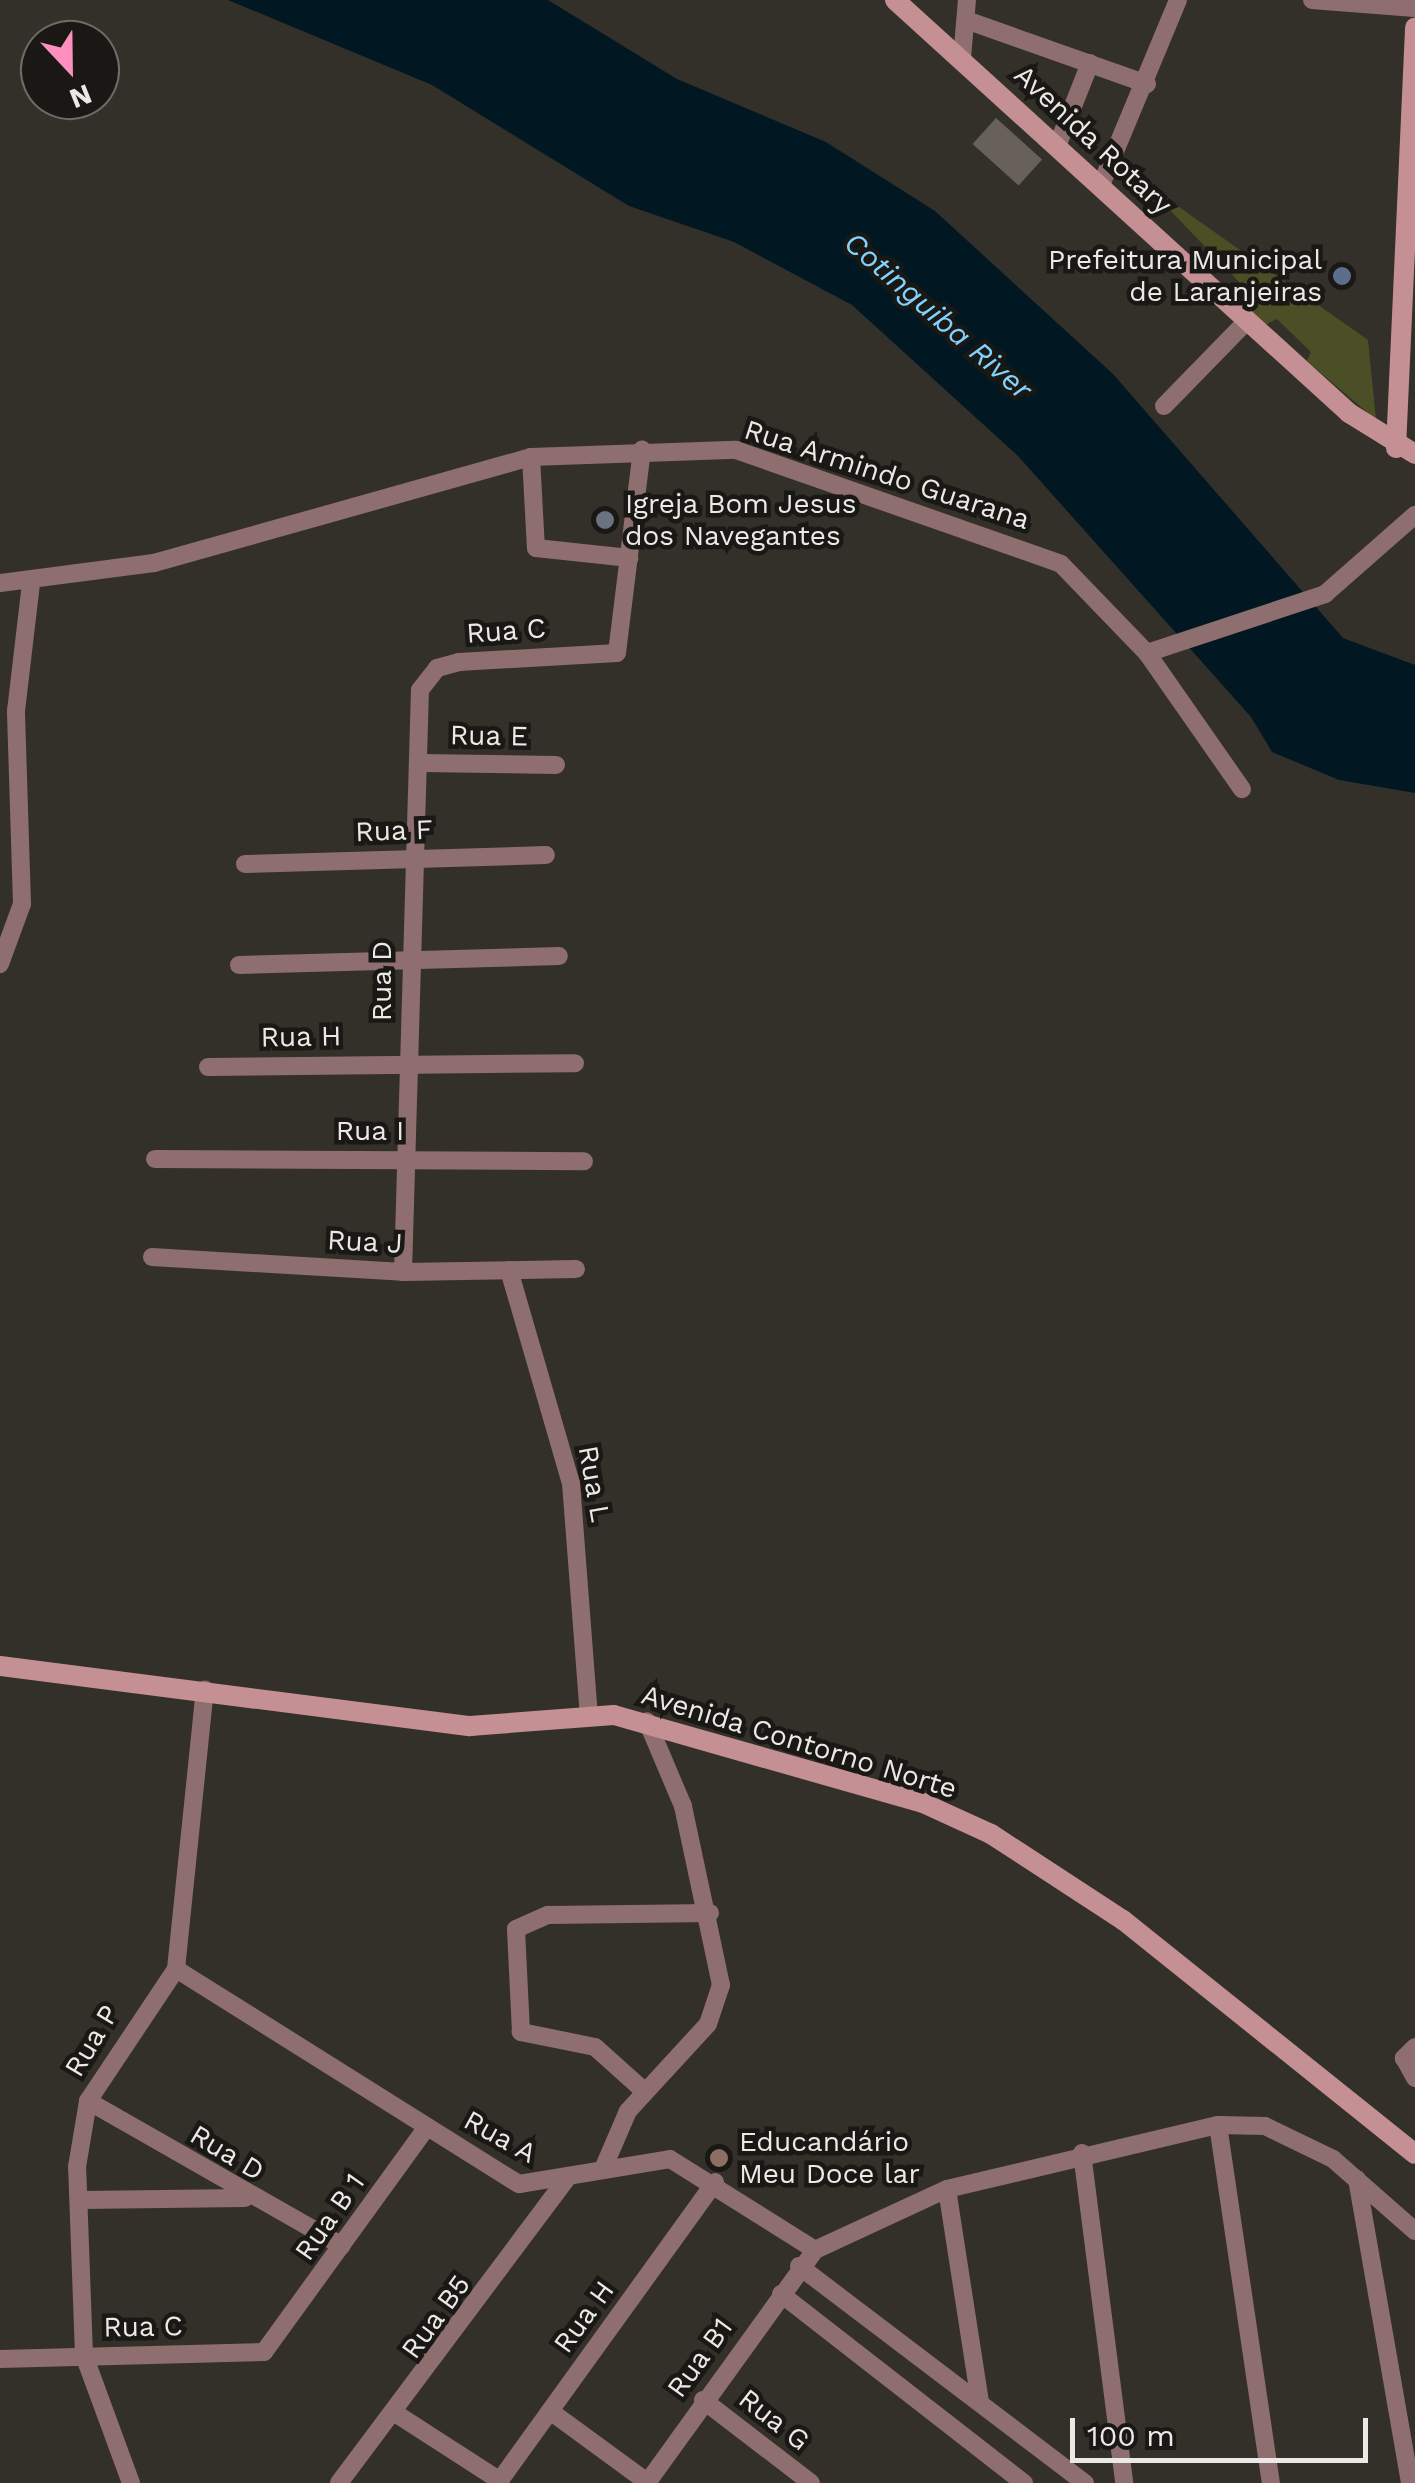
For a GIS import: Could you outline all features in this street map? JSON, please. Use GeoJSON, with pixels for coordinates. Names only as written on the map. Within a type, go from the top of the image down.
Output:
{"type":"FeatureCollection","features":[{"type":"Feature","properties":{"kind":"street","name":"Avenida Rotary"},"geometry":{"type":"LineString","coordinates":[[895,0],[1058,144],[1246,322],[1405,451]]}},
{"type":"Feature","properties":{"kind":"street"},"geometry":{"type":"LineString","coordinates":[[962,58],[967,0]]}},
{"type":"Feature","properties":{"kind":"street"},"geometry":{"type":"LineString","coordinates":[[1101,185],[1147,84],[1178,0]]}},
{"type":"Feature","properties":{"kind":"street"},"geometry":{"type":"LineString","coordinates":[[1312,0],[1415,8]]}},
{"type":"Feature","properties":{"kind":"street"},"geometry":{"type":"LineString","coordinates":[[966,20],[1147,84]]}},
{"type":"Feature","properties":{"kind":"street"},"geometry":{"type":"LineString","coordinates":[[1405,451],[1415,27]]}},
{"type":"Feature","properties":{"kind":"street"},"geometry":{"type":"LineString","coordinates":[[1058,144],[1090,63]]}},
{"type":"Feature","properties":{"kind":"street"},"geometry":{"type":"LineString","coordinates":[[1164,406],[1246,322]]}},
{"type":"Feature","properties":{"kind":"street"},"geometry":{"type":"LineString","coordinates":[[531,457],[536,548],[629,558],[642,450]]}},
{"type":"Feature","properties":{"kind":"street","name":"Rua Armindo Guarana"},"geometry":{"type":"LineString","coordinates":[[0,583],[31,584],[326,520],[531,457],[642,450],[736,450],[1030,551],[1080,578],[1148,653],[1242,788]]}},
{"type":"Feature","properties":{"kind":"street"},"geometry":{"type":"LineString","coordinates":[[1148,653],[1317,598],[1415,515]]}},
{"type":"Feature","properties":{"kind":"street","name":"Rua C"},"geometry":{"type":"LineString","coordinates":[[420,690],[437,668],[459,662],[608,654],[624,641],[629,558]]}},
{"type":"Feature","properties":{"kind":"street"},"geometry":{"type":"LineString","coordinates":[[0,964],[22,904],[8,706],[31,584]]}},
{"type":"Feature","properties":{"kind":"street","name":"Rua D"},"geometry":{"type":"LineString","coordinates":[[403,1272],[411,857],[420,763],[420,690]]}},
{"type":"Feature","properties":{"kind":"street","name":"Rua E"},"geometry":{"type":"LineString","coordinates":[[420,763],[556,765]]}},
{"type":"Feature","properties":{"kind":"street","name":"Rua F"},"geometry":{"type":"LineString","coordinates":[[245,864],[546,854]]}},
{"type":"Feature","properties":{"kind":"street"},"geometry":{"type":"LineString","coordinates":[[239,965],[559,956]]}},
{"type":"Feature","properties":{"kind":"street","name":"Rua H"},"geometry":{"type":"LineString","coordinates":[[208,1066],[575,1063]]}},
{"type":"Feature","properties":{"kind":"street","name":"Rua I"},"geometry":{"type":"LineString","coordinates":[[156,1159],[584,1161]]}},
{"type":"Feature","properties":{"kind":"street","name":"Rua J"},"geometry":{"type":"LineString","coordinates":[[152,1257],[403,1272],[576,1268]]}},
{"type":"Feature","properties":{"kind":"street","name":"Rua L"},"geometry":{"type":"LineString","coordinates":[[509,1270],[572,1482],[589,1714]]}},
{"type":"Feature","properties":{"kind":"street","name":"Avenida Contorno Norte"},"geometry":{"type":"LineString","coordinates":[[0,1666],[470,1726],[589,1714],[647,1721],[924,1803],[991,1834],[1236,2006],[1415,2154]]}},
{"type":"Feature","properties":{"kind":"street","name":"Rua P"},"geometry":{"type":"LineString","coordinates":[[131,2483],[84,2355],[81,2200],[88,2101],[176,1969],[204,1690]]}},
{"type":"Feature","properties":{"kind":"street"},"geometry":{"type":"LineString","coordinates":[[603,2169],[643,2090],[715,2010],[721,1985],[710,1913],[683,1806],[647,1721]]}},
{"type":"Feature","properties":{"kind":"street"},"geometry":{"type":"LineString","coordinates":[[643,2090],[595,2047],[521,2032],[516,1928],[548,1914],[710,1913]]}},
{"type":"Feature","properties":{"kind":"street","name":"Rua A"},"geometry":{"type":"LineString","coordinates":[[176,1969],[519,2184],[660,2157],[714,2182],[815,2250]]}},
{"type":"Feature","properties":{"kind":"street"},"geometry":{"type":"LineString","coordinates":[[1414,2047],[1404,2058],[1415,2078]]}},
{"type":"Feature","properties":{"kind":"street","name":"Rua D"},"geometry":{"type":"LineString","coordinates":[[88,2101],[247,2198],[342,2246]]}},
{"type":"Feature","properties":{"kind":"street"},"geometry":{"type":"LineString","coordinates":[[1271,2483],[1218,2124],[1298,2138],[1357,2179],[1415,2231]]}},
{"type":"Feature","properties":{"kind":"street","name":"Rua B1"},"geometry":{"type":"LineString","coordinates":[[647,2483],[799,2266],[815,2250],[947,2188],[1082,2153],[1218,2124]]}},
{"type":"Feature","properties":{"kind":"street","name":"Rua B 1"},"geometry":{"type":"LineString","coordinates":[[281,2338],[426,2128]]}},
{"type":"Feature","properties":{"kind":"street"},"geometry":{"type":"LineString","coordinates":[[1082,2153],[1124,2483]]}},
{"type":"Feature","properties":{"kind":"street","name":"Rua B5"},"geometry":{"type":"LineString","coordinates":[[339,2483],[398,2414],[568,2177]]}},
{"type":"Feature","properties":{"kind":"street"},"geometry":{"type":"LineString","coordinates":[[1357,2179],[1410,2483]]}},
{"type":"Feature","properties":{"kind":"street","name":"Rua H"},"geometry":{"type":"LineString","coordinates":[[499,2481],[714,2182]]}},
{"type":"Feature","properties":{"kind":"street"},"geometry":{"type":"LineString","coordinates":[[947,2188],[980,2401]]}},
{"type":"Feature","properties":{"kind":"street"},"geometry":{"type":"LineString","coordinates":[[81,2200],[247,2198]]}},
{"type":"Feature","properties":{"kind":"street"},"geometry":{"type":"LineString","coordinates":[[799,2266],[1085,2483]]}},
{"type":"Feature","properties":{"kind":"street"},"geometry":{"type":"LineString","coordinates":[[781,2294],[1024,2483]]}},
{"type":"Feature","properties":{"kind":"street","name":"Rua C"},"geometry":{"type":"LineString","coordinates":[[0,2359],[256,2353],[281,2338]]}},
{"type":"Feature","properties":{"kind":"street","name":"Rua G"},"geometry":{"type":"LineString","coordinates":[[703,2400],[811,2483]]}},
{"type":"Feature","properties":{"kind":"street"},"geometry":{"type":"LineString","coordinates":[[550,2411],[647,2483]]}},
{"type":"Feature","properties":{"kind":"street"},"geometry":{"type":"LineString","coordinates":[[398,2414],[499,2481]]}},
{"type":"Feature","properties":{"kind":"green space"},"geometry":{"type":"Polygon","coordinates":[[[1142,181],[1368,340],[1376,420],[1307,361],[1311,352],[1277,319],[1263,326],[1238,301],[1239,282],[1142,181]]]}},
{"type":"Feature","properties":{"kind":"water","name":"Cotinguiba River"},"geometry":{"type":"Polygon","coordinates":[[[228,0],[548,0],[677,79],[826,142],[935,211],[1113,374],[1343,638],[1415,665],[1415,793],[1339,780],[1272,752],[1251,717],[1018,456],[852,305],[734,242],[629,206],[432,85],[228,0]]]}},
{"type":"Feature","properties":{"kind":"building"},"geometry":{"type":"Polygon","coordinates":[[[996,118],[1042,159],[1019,185],[973,144],[996,118]]]}},
{"type":"Feature","properties":{"kind":"place","name":"Prefeitura Municipal de Laranjeiras"},"geometry":{"type":"Point","coordinates":[1342,276]}},
{"type":"Feature","properties":{"kind":"place","name":"Igreja Bom Jesus dos Navegantes"},"geometry":{"type":"Point","coordinates":[605,520]}},
{"type":"Feature","properties":{"kind":"place","name":"Educandário Meu Doce lar"},"geometry":{"type":"Point","coordinates":[719,2158]}}]}
